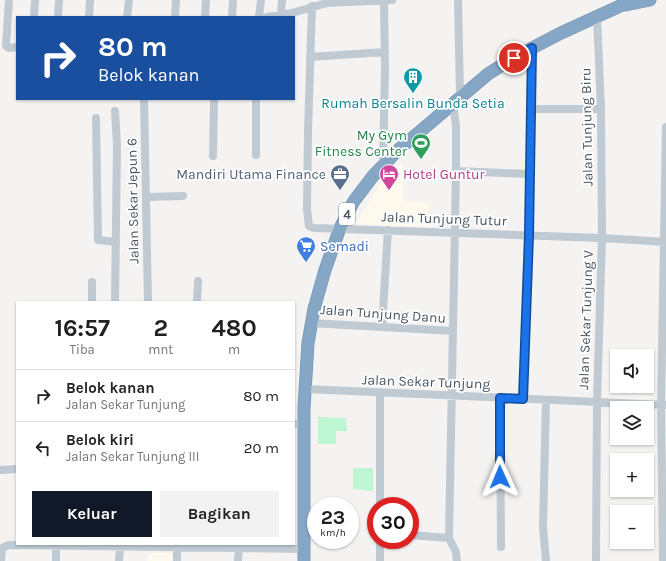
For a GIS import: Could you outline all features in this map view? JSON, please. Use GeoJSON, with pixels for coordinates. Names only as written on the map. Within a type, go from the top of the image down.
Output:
{"type":"FeatureCollection","features":[{"type":"Feature","properties":{"kind":"highway","name":"4"},"geometry":{"type":"LineString","coordinates":[[304,555],[299,424],[305,389],[311,323],[325,270],[340,228],[360,191],[383,165],[456,100],[502,65],[532,48],[597,16],[629,2],[650,0]]}},
{"type":"Feature","properties":{"kind":"street"},"geometry":{"type":"LineString","coordinates":[[9,0],[6,46],[9,48],[16,47]]}},
{"type":"Feature","properties":{"kind":"street"},"geometry":{"type":"LineString","coordinates":[[34,16],[35,0]]}},
{"type":"Feature","properties":{"kind":"street"},"geometry":{"type":"LineString","coordinates":[[58,16],[60,0]]}},
{"type":"Feature","properties":{"kind":"street"},"geometry":{"type":"LineString","coordinates":[[90,0],[90,16]]}},
{"type":"Feature","properties":{"kind":"street"},"geometry":{"type":"LineString","coordinates":[[127,16],[128,0]]}},
{"type":"Feature","properties":{"kind":"street"},"geometry":{"type":"LineString","coordinates":[[175,16],[176,0]]}},
{"type":"Feature","properties":{"kind":"street"},"geometry":{"type":"LineString","coordinates":[[205,16],[206,0]]}},
{"type":"Feature","properties":{"kind":"street"},"geometry":{"type":"LineString","coordinates":[[232,16],[233,0]]}},
{"type":"Feature","properties":{"kind":"street"},"geometry":{"type":"LineString","coordinates":[[260,16],[261,0]]}},
{"type":"Feature","properties":{"kind":"street"},"geometry":{"type":"LineString","coordinates":[[282,0],[282,15]]}},
{"type":"Feature","properties":{"kind":"street"},"geometry":{"type":"LineString","coordinates":[[383,165],[385,52],[384,0]]}},
{"type":"Feature","properties":{"kind":"street"},"geometry":{"type":"LineString","coordinates":[[274,16],[312,6],[343,1],[392,0]]}},
{"type":"Feature","properties":{"kind":"street"},"geometry":{"type":"LineString","coordinates":[[457,561],[456,552],[449,538],[458,0]]}},
{"type":"Feature","properties":{"kind":"street","name":"Jalan Tunjung Tutur"},"geometry":{"type":"LineString","coordinates":[[312,6],[308,132],[309,226],[314,228],[454,234],[529,235],[666,242]]}},
{"type":"Feature","properties":{"kind":"street","name":"Jalan Tunjung Biru"},"geometry":{"type":"LineString","coordinates":[[597,16],[601,109],[602,238]]}},
{"type":"Feature","properties":{"kind":"street"},"geometry":{"type":"LineString","coordinates":[[523,399],[529,235],[532,48]]}},
{"type":"Feature","properties":{"kind":"street"},"geometry":{"type":"LineString","coordinates":[[310,57],[385,52]]}},
{"type":"Feature","properties":{"kind":"street","name":"Jalan Sekar Jepun 6"},"geometry":{"type":"LineString","coordinates":[[144,100],[148,301]]}},
{"type":"Feature","properties":{"kind":"street"},"geometry":{"type":"LineString","coordinates":[[213,156],[214,100]]}},
{"type":"Feature","properties":{"kind":"street"},"geometry":{"type":"LineString","coordinates":[[256,100],[256,155]]}},
{"type":"Feature","properties":{"kind":"street"},"geometry":{"type":"LineString","coordinates":[[532,109],[601,109]]}},
{"type":"Feature","properties":{"kind":"street"},"geometry":{"type":"LineString","coordinates":[[115,111],[115,301]]}},
{"type":"Feature","properties":{"kind":"street"},"geometry":{"type":"LineString","coordinates":[[96,118],[98,240],[116,242]]}},
{"type":"Feature","properties":{"kind":"street"},"geometry":{"type":"LineString","coordinates":[[663,561],[666,127]]}},
{"type":"Feature","properties":{"kind":"street"},"geometry":{"type":"LineString","coordinates":[[456,171],[530,174]]}},
{"type":"Feature","properties":{"kind":"street"},"geometry":{"type":"LineString","coordinates":[[147,197],[183,196]]}},
{"type":"Feature","properties":{"kind":"street"},"geometry":{"type":"LineString","coordinates":[[382,327],[388,230]]}},
{"type":"Feature","properties":{"kind":"street","name":"Jalan Sekar Tunjung V"},"geometry":{"type":"LineString","coordinates":[[596,561],[596,402],[602,238]]}},
{"type":"Feature","properties":{"kind":"street"},"geometry":{"type":"LineString","coordinates":[[197,301],[198,281]]}},
{"type":"Feature","properties":{"kind":"street"},"geometry":{"type":"LineString","coordinates":[[92,282],[92,301]]}},
{"type":"Feature","properties":{"kind":"street","name":"Jalan Tunjung Danu"},"geometry":{"type":"LineString","coordinates":[[311,323],[453,331]]}},
{"type":"Feature","properties":{"kind":"street","name":"Jalan Sekar Tunjung"},"geometry":{"type":"LineString","coordinates":[[305,389],[664,405]]}},
{"type":"Feature","properties":{"kind":"street"},"geometry":{"type":"LineString","coordinates":[[380,393],[380,497]]}},
{"type":"Feature","properties":{"kind":"street"},"geometry":{"type":"LineString","coordinates":[[500,398],[501,547]]}},
{"type":"Feature","properties":{"kind":"street"},"geometry":{"type":"LineString","coordinates":[[546,400],[543,527],[546,561]]}},
{"type":"Feature","properties":{"kind":"street"},"geometry":{"type":"LineString","coordinates":[[0,470],[16,469]]}},
{"type":"Feature","properties":{"kind":"street"},"geometry":{"type":"LineString","coordinates":[[419,536],[449,538]]}},
{"type":"Feature","properties":{"kind":"street"},"geometry":{"type":"LineString","coordinates":[[1,561],[2,548],[5,545],[96,545],[177,548],[194,546],[239,546],[304,555]]}},
{"type":"Feature","properties":{"kind":"street"},"geometry":{"type":"LineString","coordinates":[[52,545],[56,561]]}},
{"type":"Feature","properties":{"kind":"street"},"geometry":{"type":"LineString","coordinates":[[238,561],[239,546]]}},
{"type":"Feature","properties":{"kind":"street"},"geometry":{"type":"LineString","coordinates":[[119,561],[120,547]]}},
{"type":"Feature","properties":{"kind":"street"},"geometry":{"type":"LineString","coordinates":[[177,548],[177,561]]}},
{"type":"Feature","properties":{"kind":"street"},"geometry":{"type":"LineString","coordinates":[[380,549],[380,561]]}},
{"type":"Feature","properties":{"kind":"shaded area","name":"Hotel Guntur"},"geometry":{"type":"Polygon","coordinates":[[[402,162],[403,201],[429,202],[429,227],[355,224],[383,180],[402,162]]]}},
{"type":"Feature","properties":{"kind":"shaded area"},"geometry":{"type":"Polygon","coordinates":[[[147,553],[173,553],[172,561],[147,561],[147,553]]]}},
{"type":"Feature","properties":{"kind":"green space"},"geometry":{"type":"Polygon","coordinates":[[[318,417],[346,418],[347,431],[336,431],[336,444],[318,444],[318,417]]]}},
{"type":"Feature","properties":{"kind":"green space"},"geometry":{"type":"Polygon","coordinates":[[[353,468],[373,468],[373,491],[353,489],[353,468]]]}},
{"type":"Feature","properties":{"kind":"place","name":"Rumah Bersalin Bunda Setia"},"geometry":{"type":"Point","coordinates":[413,94]}},
{"type":"Feature","properties":{"kind":"place","name":"My Gym Fitness Center"},"geometry":{"type":"Point","coordinates":[421,160]}},
{"type":"Feature","properties":{"kind":"place","name":"Mandiri Utama Finance"},"geometry":{"type":"Point","coordinates":[340,191]}},
{"type":"Feature","properties":{"kind":"place","name":"Hotel Guntur"},"geometry":{"type":"Point","coordinates":[389,191]}},
{"type":"Feature","properties":{"kind":"place","name":"Semadi"},"geometry":{"type":"Point","coordinates":[306,263]}},
{"type":"Feature","properties":{"kind":"route"},"geometry":{"type":"LineString","coordinates":[[500,477],[500,398],[523,399],[529,235],[532,48],[514,58]]}}]}
